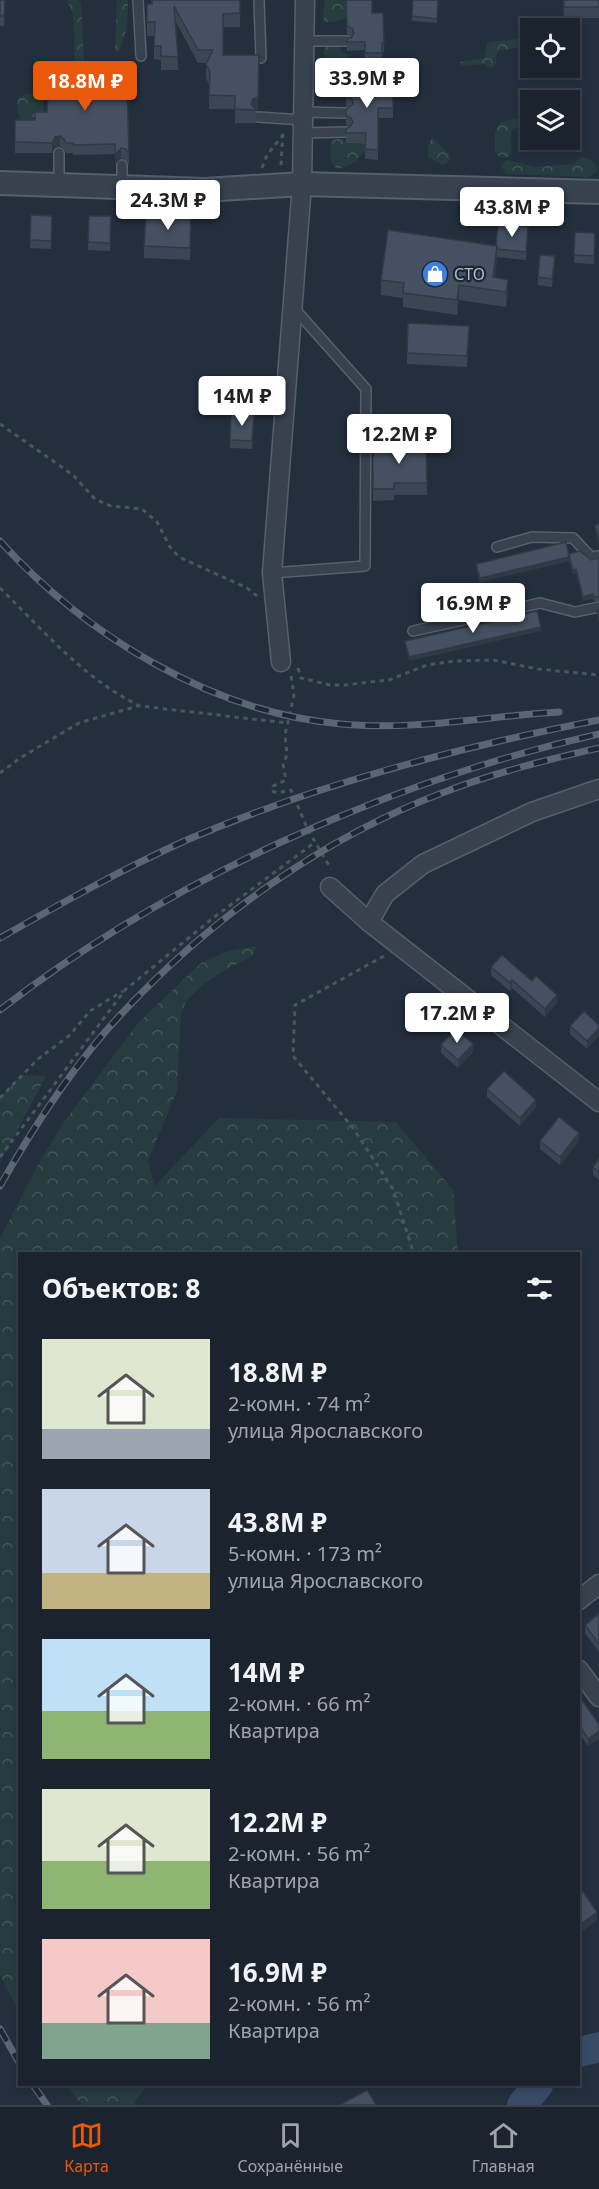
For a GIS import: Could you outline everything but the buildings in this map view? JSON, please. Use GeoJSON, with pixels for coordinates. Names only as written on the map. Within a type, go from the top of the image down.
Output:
{"type":"FeatureCollection","features":[{"type":"Feature","properties":{"kind":"street"},"geometry":{"type":"LineString","coordinates":[[290,665],[277,620],[273,573],[292,306],[291,185],[303,122],[305,0]]}},
{"type":"Feature","properties":{"kind":"street"},"geometry":{"type":"LineString","coordinates":[[0,183],[205,190],[291,185],[599,192]]}},
{"type":"Feature","properties":{"kind":"street"},"geometry":{"type":"LineString","coordinates":[[369,922],[385,894],[423,864],[532,812],[599,789]]}},
{"type":"Feature","properties":{"kind":"street"},"geometry":{"type":"LineString","coordinates":[[332,879],[369,922],[599,1102]]}},
{"type":"Feature","properties":{"kind":"street"},"geometry":{"type":"LineString","coordinates":[[580,1599],[599,1584]]}},
{"type":"Feature","properties":{"kind":"street"},"geometry":{"type":"LineString","coordinates":[[580,1671],[599,1697]]}},
{"type":"Feature","properties":{"kind":"lane"},"geometry":{"type":"LineString","coordinates":[[138,0],[141,56]]}},
{"type":"Feature","properties":{"kind":"lane"},"geometry":{"type":"LineString","coordinates":[[259,0],[261,58]]}},
{"type":"Feature","properties":{"kind":"lane"},"geometry":{"type":"LineString","coordinates":[[304,41],[347,41]]}},
{"type":"Feature","properties":{"kind":"lane"},"geometry":{"type":"LineString","coordinates":[[303,122],[346,113]]}},
{"type":"Feature","properties":{"kind":"lane"},"geometry":{"type":"LineString","coordinates":[[258,117],[303,122],[346,132]]}},
{"type":"Feature","properties":{"kind":"lane"},"geometry":{"type":"LineString","coordinates":[[59,153],[59,186]]}},
{"type":"Feature","properties":{"kind":"lane"},"geometry":{"type":"LineString","coordinates":[[122,165],[122,188]]}},
{"type":"Feature","properties":{"kind":"lane"},"geometry":{"type":"LineString","coordinates":[[273,573],[365,566],[366,389],[292,306]]}},
{"type":"Feature","properties":{"kind":"lane"},"geometry":{"type":"LineString","coordinates":[[496,547],[532,537],[573,538],[591,557],[599,555]]}},
{"type":"Feature","properties":{"kind":"lane"},"geometry":{"type":"LineString","coordinates":[[413,631],[540,603],[575,612],[599,607]]}},
{"type":"Feature","properties":{"kind":"path"},"geometry":{"type":"LineString","coordinates":[[283,119],[283,134],[291,185]]}},
{"type":"Feature","properties":{"kind":"path"},"geometry":{"type":"LineString","coordinates":[[254,188],[267,155],[283,134]]}},
{"type":"Feature","properties":{"kind":"path"},"geometry":{"type":"LineString","coordinates":[[0,424],[73,475],[95,499],[111,506],[142,509],[158,522],[170,547],[179,557],[247,588],[262,600],[277,620]]}},
{"type":"Feature","properties":{"kind":"path"},"geometry":{"type":"LineString","coordinates":[[0,588],[90,674],[120,697],[140,706],[286,723]]}},
{"type":"Feature","properties":{"kind":"path"},"geometry":{"type":"LineString","coordinates":[[290,665],[301,678],[324,684],[345,685],[389,680],[427,665],[455,661],[493,660],[538,669],[599,675]]}},
{"type":"Feature","properties":{"kind":"path"},"geometry":{"type":"LineString","coordinates":[[290,665],[294,695],[286,723],[287,755],[284,764],[286,780],[273,786],[272,791],[277,793],[291,790],[332,879]]}},
{"type":"Feature","properties":{"kind":"path"},"geometry":{"type":"LineString","coordinates":[[0,773],[79,723],[140,706]]}},
{"type":"Feature","properties":{"kind":"path"},"geometry":{"type":"LineString","coordinates":[[0,1098],[38,1059],[70,1035],[90,1011],[124,990],[213,918],[314,843]]}},
{"type":"Feature","properties":{"kind":"path"},"geometry":{"type":"LineString","coordinates":[[401,947],[294,1005],[293,1056],[353,1128],[393,1189],[413,1252]]}},
{"type":"Feature","properties":{"kind":"path"},"geometry":{"type":"LineString","coordinates":[[0,1157],[124,990]]}},
{"type":"Feature","properties":{"kind":"green space"},"geometry":{"type":"Polygon","coordinates":[[[68,0],[79,0],[81,3],[84,60],[80,68],[75,68],[74,24],[68,0]]]}},
{"type":"Feature","properties":{"kind":"green space"},"geometry":{"type":"Polygon","coordinates":[[[117,0],[128,0],[127,27],[118,52],[115,51],[117,0]]]}},
{"type":"Feature","properties":{"kind":"green space"},"geometry":{"type":"Polygon","coordinates":[[[325,0],[345,0],[346,18],[324,22],[325,0]]]}},
{"type":"Feature","properties":{"kind":"green space"},"geometry":{"type":"Polygon","coordinates":[[[520,39],[520,47],[500,50],[496,55],[496,64],[491,69],[485,64],[462,66],[459,62],[484,58],[487,43],[520,39]]]}},
{"type":"Feature","properties":{"kind":"green space"},"geometry":{"type":"Polygon","coordinates":[[[329,41],[340,43],[341,52],[347,54],[358,65],[358,69],[341,75],[340,88],[331,90],[324,54],[329,41]]]}},
{"type":"Feature","properties":{"kind":"green space"},"geometry":{"type":"Polygon","coordinates":[[[37,93],[44,101],[43,112],[33,119],[21,120],[17,110],[18,98],[26,94],[37,93]]]}},
{"type":"Feature","properties":{"kind":"green space"},"geometry":{"type":"Polygon","coordinates":[[[520,119],[520,126],[512,130],[510,140],[512,151],[508,157],[501,158],[495,153],[495,132],[499,123],[520,119]]]}},
{"type":"Feature","properties":{"kind":"green space"},"geometry":{"type":"Polygon","coordinates":[[[432,137],[449,154],[450,160],[443,165],[428,157],[428,147],[432,137]]]}},
{"type":"Feature","properties":{"kind":"green space"},"geometry":{"type":"Polygon","coordinates":[[[343,138],[346,143],[369,143],[364,153],[356,160],[337,169],[331,162],[330,141],[343,138]]]}},
{"type":"Feature","properties":{"kind":"green space"},"geometry":{"type":"Polygon","coordinates":[[[581,157],[592,161],[597,172],[588,177],[506,174],[501,166],[506,160],[536,167],[574,164],[581,157]]]}},
{"type":"Feature","properties":{"kind":"green space"},"geometry":{"type":"Polygon","coordinates":[[[256,946],[254,955],[203,985],[187,1000],[181,1013],[177,1091],[148,1161],[155,1186],[219,1118],[396,1122],[453,1190],[458,1252],[18,1252],[18,2010],[0,1975],[0,1238],[40,1161],[64,1122],[139,1022],[201,963],[228,951],[256,946]]]}},
{"type":"Feature","properties":{"kind":"green space"},"geometry":{"type":"Polygon","coordinates":[[[22,1075],[46,1076],[0,1162],[0,1097],[22,1075]]]}},
{"type":"Feature","properties":{"kind":"green space"},"geometry":{"type":"Polygon","coordinates":[[[67,2086],[147,2086],[134,2102],[136,2105],[82,2105],[67,2086]]]}},
{"type":"Feature","properties":{"kind":"waterway"},"geometry":{"type":"LineString","coordinates":[[580,2052],[599,2047]]}},
{"type":"Feature","properties":{"kind":"waterway"},"geometry":{"type":"LineString","coordinates":[[522,2105],[537,2086]]}},
{"type":"Feature","properties":{"kind":"railway"},"geometry":{"type":"LineString","coordinates":[[0,541],[71,608],[111,637],[154,664],[199,686],[246,704],[293,717],[368,726],[423,724],[559,712]]}},
{"type":"Feature","properties":{"kind":"railway"},"geometry":{"type":"LineString","coordinates":[[0,938],[93,886],[165,850],[239,819],[391,769],[495,742],[599,720]]}},
{"type":"Feature","properties":{"kind":"railway"},"geometry":{"type":"LineString","coordinates":[[0,1010],[66,962],[136,918],[209,877],[284,840],[362,807],[441,779],[520,754],[599,734]]}},
{"type":"Feature","properties":{"kind":"railway"},"geometry":{"type":"LineString","coordinates":[[0,1186],[57,1094],[108,1029],[160,975],[195,943],[272,883],[313,857],[398,811],[481,779],[599,748]]}},
{"type":"Feature","properties":{"kind":"railway"},"geometry":{"type":"LineString","coordinates":[[0,2029],[18,2060]]}},
{"type":"Feature","properties":{"kind":"railway"},"geometry":{"type":"LineString","coordinates":[[34,2086],[47,2105]]}},
{"type":"Feature","properties":{"kind":"place","name":"СТО"},"geometry":{"type":"Point","coordinates":[435,274]}}]}
